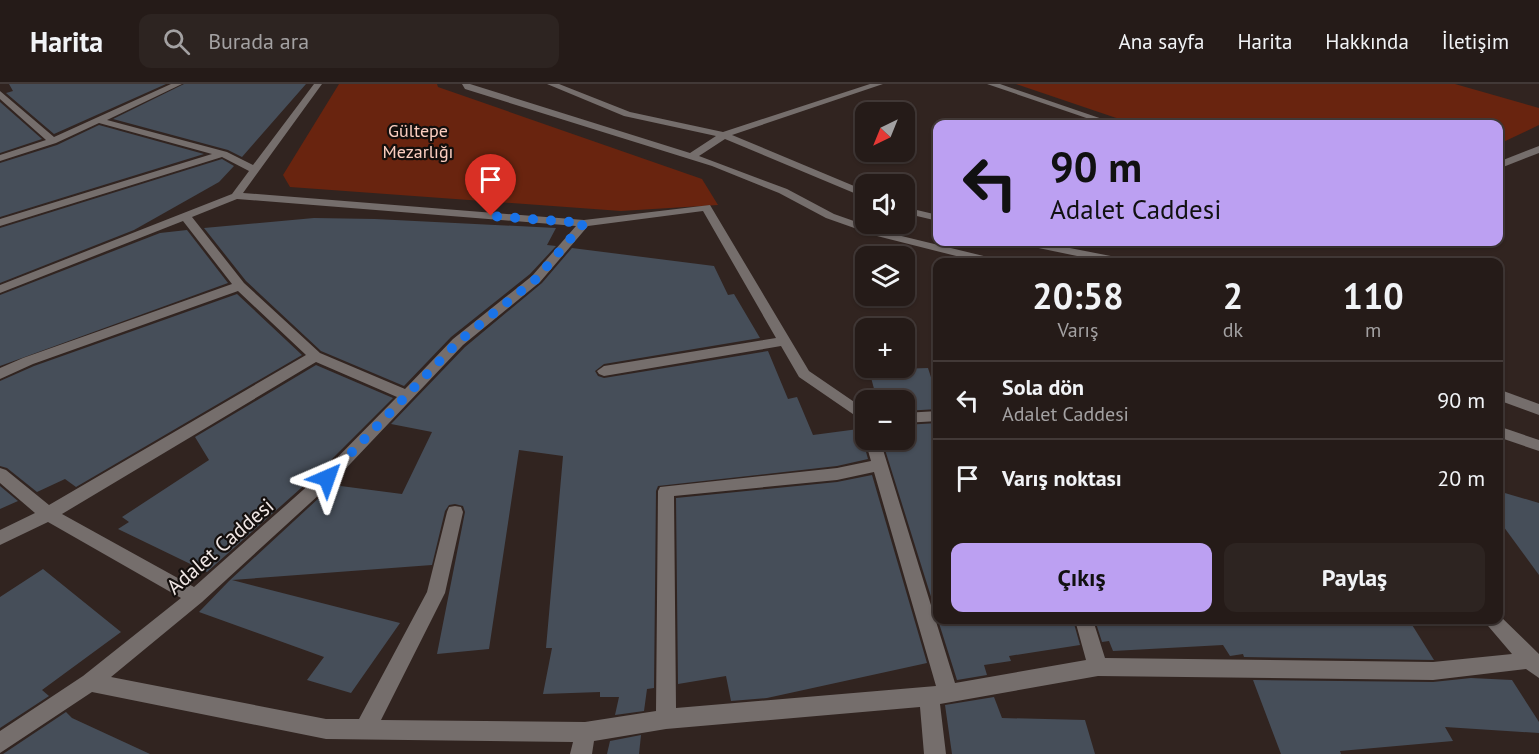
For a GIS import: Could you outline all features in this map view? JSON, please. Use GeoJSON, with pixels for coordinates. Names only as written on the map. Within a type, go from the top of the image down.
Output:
{"type":"FeatureCollection","features":[{"type":"Feature","properties":{"kind":"street"},"geometry":{"type":"LineString","coordinates":[[0,158],[53,141],[178,84]]}},
{"type":"Feature","properties":{"kind":"street"},"geometry":{"type":"LineString","coordinates":[[236,196],[318,84]]}},
{"type":"Feature","properties":{"kind":"street"},"geometry":{"type":"LineString","coordinates":[[466,84],[468,87],[692,156],[783,191],[830,216],[881,234],[976,258]]}},
{"type":"Feature","properties":{"kind":"street"},"geometry":{"type":"LineString","coordinates":[[552,84],[627,114],[724,135],[855,190]]}},
{"type":"Feature","properties":{"kind":"street"},"geometry":{"type":"LineString","coordinates":[[692,156],[724,135],[740,128],[879,84]]}},
{"type":"Feature","properties":{"kind":"street"},"geometry":{"type":"LineString","coordinates":[[991,84],[1100,120]]}},
{"type":"Feature","properties":{"kind":"street"},"geometry":{"type":"LineString","coordinates":[[0,94],[53,141]]}},
{"type":"Feature","properties":{"kind":"street"},"geometry":{"type":"LineString","coordinates":[[98,120],[223,154],[255,170]]}},
{"type":"Feature","properties":{"kind":"street"},"geometry":{"type":"LineString","coordinates":[[1503,164],[1539,148]]}},
{"type":"Feature","properties":{"kind":"street"},"geometry":{"type":"LineString","coordinates":[[0,223],[223,154]]}},
{"type":"Feature","properties":{"kind":"street"},"geometry":{"type":"LineString","coordinates":[[0,289],[236,196],[584,223],[706,207],[804,374],[855,410]]}},
{"type":"Feature","properties":{"kind":"street"},"geometry":{"type":"LineString","coordinates":[[915,213],[933,217]]}},
{"type":"Feature","properties":{"kind":"street"},"geometry":{"type":"LineString","coordinates":[[184,216],[240,286],[315,356],[406,395]]}},
{"type":"Feature","properties":{"kind":"street","name":"Adalet Caddesi"},"geometry":{"type":"LineString","coordinates":[[0,743],[90,682],[195,597],[327,478],[458,342],[536,279],[584,223]]}},
{"type":"Feature","properties":{"kind":"street"},"geometry":{"type":"LineString","coordinates":[[1043,246],[1102,258]]}},
{"type":"Feature","properties":{"kind":"street"},"geometry":{"type":"LineString","coordinates":[[0,374],[28,361],[240,286]]}},
{"type":"Feature","properties":{"kind":"street"},"geometry":{"type":"LineString","coordinates":[[604,371],[784,341]]}},
{"type":"Feature","properties":{"kind":"street"},"geometry":{"type":"LineString","coordinates":[[0,538],[48,514],[315,356]]}},
{"type":"Feature","properties":{"kind":"street"},"geometry":{"type":"LineString","coordinates":[[1503,396],[1539,410]]}},
{"type":"Feature","properties":{"kind":"street"},"geometry":{"type":"LineString","coordinates":[[915,418],[933,417]]}},
{"type":"Feature","properties":{"kind":"street"},"geometry":{"type":"LineString","coordinates":[[1503,433],[1539,446]]}},
{"type":"Feature","properties":{"kind":"street"},"geometry":{"type":"LineString","coordinates":[[876,450],[939,695],[935,754]]}},
{"type":"Feature","properties":{"kind":"street"},"geometry":{"type":"LineString","coordinates":[[666,719],[666,491],[837,474],[880,465]]}},
{"type":"Feature","properties":{"kind":"street"},"geometry":{"type":"LineString","coordinates":[[0,474],[48,514],[195,597]]}},
{"type":"Feature","properties":{"kind":"street"},"geometry":{"type":"LineString","coordinates":[[365,730],[436,593],[455,512]]}},
{"type":"Feature","properties":{"kind":"street"},"geometry":{"type":"LineString","coordinates":[[1085,624],[1098,667]]}},
{"type":"Feature","properties":{"kind":"street"},"geometry":{"type":"LineString","coordinates":[[1496,624],[1536,664]]}},
{"type":"Feature","properties":{"kind":"street"},"geometry":{"type":"LineString","coordinates":[[90,682],[326,729],[585,732],[666,719],[939,695],[1098,667],[1433,672],[1536,664]]}},
{"type":"Feature","properties":{"kind":"street"},"geometry":{"type":"LineString","coordinates":[[581,754],[585,732]]}},
{"type":"Feature","properties":{"kind":"green space","name":"Gültepe Mezarlığı"},"geometry":{"type":"Polygon","coordinates":[[[339,84],[437,84],[438,87],[702,179],[718,205],[621,211],[290,187],[283,175],[339,84]]]}},
{"type":"Feature","properties":{"kind":"green space"},"geometry":{"type":"Polygon","coordinates":[[[1016,84],[1455,84],[1539,108],[1539,125],[1503,142],[1503,120],[1122,120],[1016,84]]]}},
{"type":"Feature","properties":{"kind":"building"},"geometry":{"type":"Polygon","coordinates":[[[9,84],[166,84],[54,134],[6,93],[13,91],[9,84]]]}},
{"type":"Feature","properties":{"kind":"building"},"geometry":{"type":"Polygon","coordinates":[[[184,84],[306,84],[242,157],[228,150],[113,119],[184,84]]]}},
{"type":"Feature","properties":{"kind":"building"},"geometry":{"type":"Polygon","coordinates":[[[0,102],[42,139],[0,153],[0,102]]]}},
{"type":"Feature","properties":{"kind":"building"},"geometry":{"type":"Polygon","coordinates":[[[99,125],[204,154],[0,217],[0,163],[57,145],[99,125]]]}},
{"type":"Feature","properties":{"kind":"building"},"geometry":{"type":"Polygon","coordinates":[[[222,159],[234,166],[219,182],[134,230],[0,283],[0,228],[222,159]]]}},
{"type":"Feature","properties":{"kind":"building"},"geometry":{"type":"Polygon","coordinates":[[[314,218],[556,228],[547,245],[556,246],[530,274],[451,337],[404,386],[321,351],[246,281],[204,228],[314,218]]]}},
{"type":"Feature","properties":{"kind":"building"},"geometry":{"type":"Polygon","coordinates":[[[187,230],[228,283],[0,366],[0,295],[160,233],[187,230]]]}},
{"type":"Feature","properties":{"kind":"building"},"geometry":{"type":"Polygon","coordinates":[[[572,248],[714,266],[728,295],[734,294],[760,338],[604,364],[595,371],[598,376],[604,378],[768,351],[788,399],[797,397],[813,435],[855,429],[855,450],[866,450],[868,459],[837,466],[658,486],[656,491],[654,688],[647,689],[644,711],[615,715],[619,697],[600,697],[600,692],[543,694],[552,648],[546,648],[563,456],[519,450],[489,649],[437,654],[465,512],[463,506],[455,504],[449,505],[445,511],[432,565],[232,580],[400,623],[351,693],[307,680],[324,657],[199,612],[229,581],[333,485],[402,494],[432,432],[391,424],[465,347],[542,283],[572,248]]]}},
{"type":"Feature","properties":{"kind":"building"},"geometry":{"type":"Polygon","coordinates":[[[237,294],[302,355],[76,487],[65,479],[37,492],[7,468],[0,466],[0,381],[34,366],[237,294]]]}},
{"type":"Feature","properties":{"kind":"building"},"geometry":{"type":"Polygon","coordinates":[[[316,365],[393,398],[319,472],[207,572],[118,529],[129,522],[122,517],[209,460],[195,437],[316,365]]]}},
{"type":"Feature","properties":{"kind":"building"},"geometry":{"type":"Polygon","coordinates":[[[915,368],[928,368],[933,384],[933,409],[915,410],[915,390],[874,390],[871,378],[915,378],[915,368]]]}},
{"type":"Feature","properties":{"kind":"building"},"geometry":{"type":"Polygon","coordinates":[[[933,423],[933,603],[885,450],[915,450],[915,424],[933,423]]]}},
{"type":"Feature","properties":{"kind":"building"},"geometry":{"type":"Polygon","coordinates":[[[872,475],[927,663],[767,698],[731,701],[726,676],[678,684],[676,498],[837,482],[872,475]]]}},
{"type":"Feature","properties":{"kind":"building"},"geometry":{"type":"Polygon","coordinates":[[[0,486],[18,501],[0,509],[0,486]]]}},
{"type":"Feature","properties":{"kind":"building"},"geometry":{"type":"Polygon","coordinates":[[[1503,492],[1539,503],[1539,575],[1503,526],[1503,492]]]}},
{"type":"Feature","properties":{"kind":"building"},"geometry":{"type":"Polygon","coordinates":[[[43,569],[121,632],[42,690],[49,696],[0,728],[0,597],[43,569]]]}},
{"type":"Feature","properties":{"kind":"building"},"geometry":{"type":"Polygon","coordinates":[[[939,624],[1074,624],[1080,645],[1009,656],[1011,661],[984,665],[987,675],[957,680],[939,624]]]}},
{"type":"Feature","properties":{"kind":"building"},"geometry":{"type":"Polygon","coordinates":[[[1096,624],[1412,624],[1434,660],[1244,657],[1243,654],[1230,656],[1223,645],[1113,651],[1109,641],[1102,642],[1096,624]]]}},
{"type":"Feature","properties":{"kind":"building"},"geometry":{"type":"Polygon","coordinates":[[[1471,678],[1512,680],[1539,722],[1539,733],[1445,727],[1453,741],[1340,751],[1341,754],[1281,754],[1253,680],[1433,682],[1471,678]]]}},
{"type":"Feature","properties":{"kind":"building"},"geometry":{"type":"Polygon","coordinates":[[[994,697],[1002,718],[1085,720],[1095,754],[952,754],[945,705],[994,697]]]}},
{"type":"Feature","properties":{"kind":"building"},"geometry":{"type":"Polygon","coordinates":[[[66,712],[72,718],[150,754],[3,754],[66,712]]]}},
{"type":"Feature","properties":{"kind":"building"},"geometry":{"type":"Polygon","coordinates":[[[641,735],[639,754],[607,754],[610,741],[641,735]]]}},
{"type":"Feature","properties":{"kind":"route"},"geometry":{"type":"LineString","coordinates":[[327,478],[458,342],[536,279],[584,223],[491,216]]}}]}
